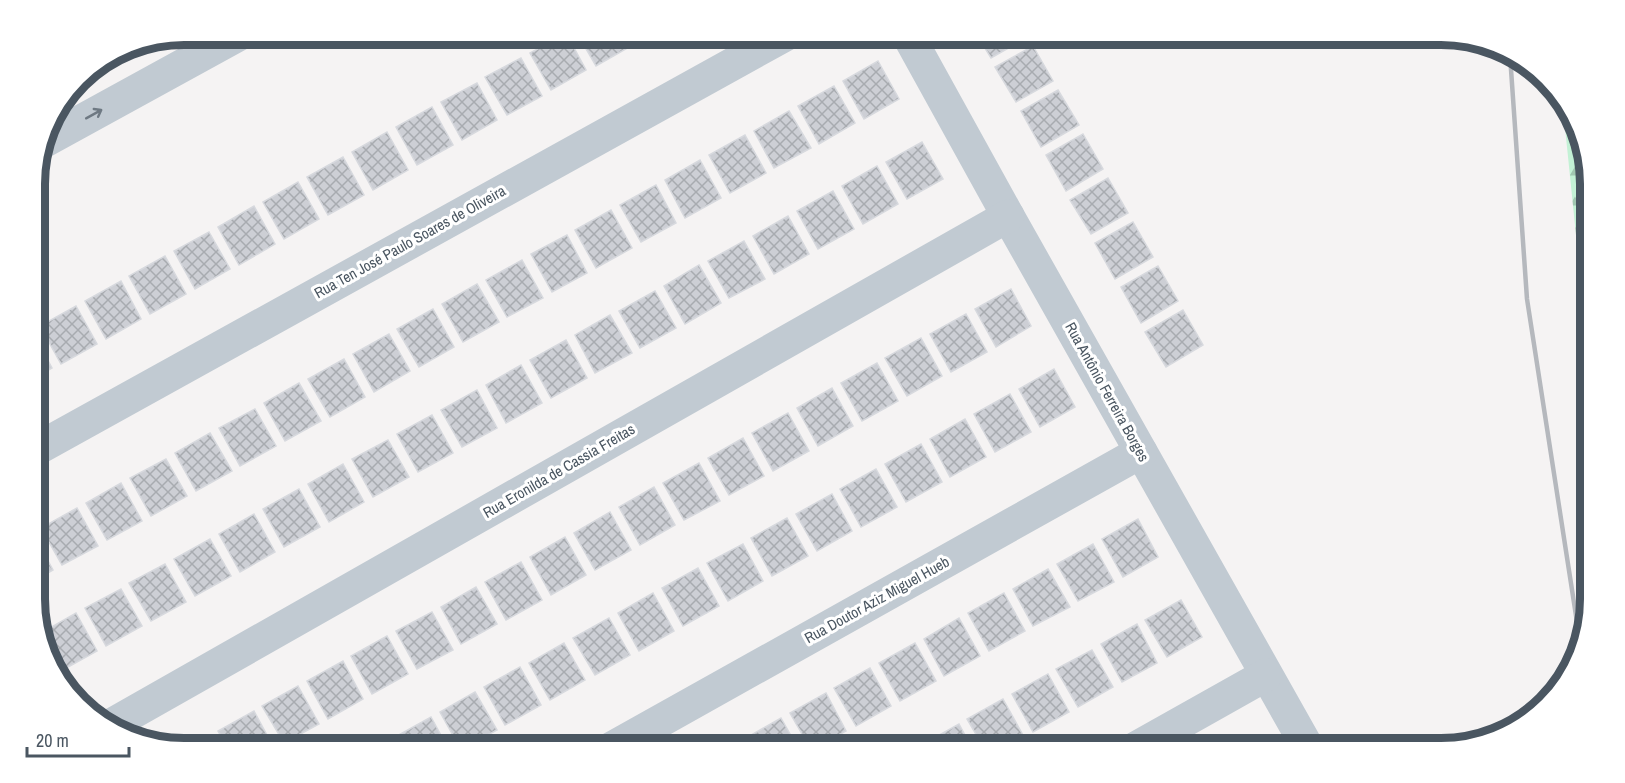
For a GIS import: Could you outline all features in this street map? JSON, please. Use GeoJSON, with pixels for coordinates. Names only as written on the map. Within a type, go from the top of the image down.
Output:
{"type":"FeatureCollection","features":[{"type":"Feature","properties":{"kind":"street"},"geometry":{"type":"LineString","coordinates":[[57,127],[217,45]]}},
{"type":"Feature","properties":{"kind":"street","name":"Rua Ten José Paulo Soares de Oliveira"},"geometry":{"type":"LineString","coordinates":[[45,444],[765,45]]}},
{"type":"Feature","properties":{"kind":"street","name":"Rua Antônio Ferreira Borges"},"geometry":{"type":"LineString","coordinates":[[914,45],[1302,738]]}},
{"type":"Feature","properties":{"kind":"street","name":"Rua Eronilda de Cassia Freitas"},"geometry":{"type":"LineString","coordinates":[[118,721],[1008,216]]}},
{"type":"Feature","properties":{"kind":"street","name":"Rua Doutor Aziz Miguel Hueb"},"geometry":{"type":"LineString","coordinates":[[630,738],[1141,452]]}},
{"type":"Feature","properties":{"kind":"street"},"geometry":{"type":"LineString","coordinates":[[1154,738],[1266,675]]}},
{"type":"Feature","properties":{"kind":"green space"},"geometry":{"type":"Polygon","coordinates":[[[1564,121],[1579,166],[1580,274],[1564,121]]]}},
{"type":"Feature","properties":{"kind":"building"},"geometry":{"type":"Polygon","coordinates":[[[545,45],[572,45],[586,70],[551,90],[530,53],[545,45]]]}},
{"type":"Feature","properties":{"kind":"building"},"geometry":{"type":"Polygon","coordinates":[[[584,45],[630,45],[631,46],[596,66],[584,45]]]}},
{"type":"Feature","properties":{"kind":"building"},"geometry":{"type":"Polygon","coordinates":[[[983,45],[1014,45],[991,58],[983,45]]]}},
{"type":"Feature","properties":{"kind":"building"},"geometry":{"type":"Polygon","coordinates":[[[1033,46],[1053,81],[1016,102],[995,67],[1033,46]]]}},
{"type":"Feature","properties":{"kind":"building"},"geometry":{"type":"Polygon","coordinates":[[[521,58],[542,96],[507,115],[485,77],[521,58]]]}},
{"type":"Feature","properties":{"kind":"building"},"geometry":{"type":"Polygon","coordinates":[[[878,61],[899,99],[864,119],[843,81],[878,61]]]}},
{"type":"Feature","properties":{"kind":"building"},"geometry":{"type":"Polygon","coordinates":[[[477,83],[497,120],[462,140],[441,102],[477,83]]]}},
{"type":"Feature","properties":{"kind":"building"},"geometry":{"type":"Polygon","coordinates":[[[834,86],[855,123],[819,144],[798,106],[834,86]]]}},
{"type":"Feature","properties":{"kind":"building"},"geometry":{"type":"Polygon","coordinates":[[[1058,90],[1079,125],[1041,147],[1021,111],[1058,90]]]}},
{"type":"Feature","properties":{"kind":"building"},"geometry":{"type":"Polygon","coordinates":[[[432,107],[453,145],[417,165],[396,127],[432,107]]]}},
{"type":"Feature","properties":{"kind":"building"},"geometry":{"type":"Polygon","coordinates":[[[789,111],[811,148],[774,168],[754,131],[789,111]]]}},
{"type":"Feature","properties":{"kind":"building"},"geometry":{"type":"Polygon","coordinates":[[[387,132],[408,170],[373,190],[352,152],[387,132]]]}},
{"type":"Feature","properties":{"kind":"building"},"geometry":{"type":"Polygon","coordinates":[[[1083,134],[1103,169],[1066,191],[1046,155],[1083,134]]]}},
{"type":"Feature","properties":{"kind":"building"},"geometry":{"type":"Polygon","coordinates":[[[745,135],[766,173],[730,193],[709,155],[745,135]]]}},
{"type":"Feature","properties":{"kind":"building"},"geometry":{"type":"Polygon","coordinates":[[[922,142],[943,179],[907,199],[886,162],[922,142]]]}},
{"type":"Feature","properties":{"kind":"building"},"geometry":{"type":"Polygon","coordinates":[[[343,157],[364,195],[328,215],[307,177],[343,157]]]}},
{"type":"Feature","properties":{"kind":"building"},"geometry":{"type":"Polygon","coordinates":[[[700,160],[721,198],[685,218],[665,180],[700,160]]]}},
{"type":"Feature","properties":{"kind":"building"},"geometry":{"type":"Polygon","coordinates":[[[877,166],[898,204],[863,224],[842,186],[877,166]]]}},
{"type":"Feature","properties":{"kind":"building"},"geometry":{"type":"Polygon","coordinates":[[[1108,178],[1128,213],[1091,234],[1070,200],[1108,178]]]}},
{"type":"Feature","properties":{"kind":"building"},"geometry":{"type":"Polygon","coordinates":[[[298,182],[319,219],[284,239],[263,202],[298,182]]]}},
{"type":"Feature","properties":{"kind":"building"},"geometry":{"type":"Polygon","coordinates":[[[656,185],[676,223],[641,242],[620,205],[656,185]]]}},
{"type":"Feature","properties":{"kind":"building"},"geometry":{"type":"Polygon","coordinates":[[[833,191],[854,229],[818,249],[797,211],[833,191]]]}},
{"type":"Feature","properties":{"kind":"building"},"geometry":{"type":"Polygon","coordinates":[[[254,206],[275,244],[239,265],[218,227],[254,206]]]}},
{"type":"Feature","properties":{"kind":"building"},"geometry":{"type":"Polygon","coordinates":[[[611,210],[632,248],[596,268],[575,230],[611,210]]]}},
{"type":"Feature","properties":{"kind":"building"},"geometry":{"type":"Polygon","coordinates":[[[788,216],[809,254],[774,274],[753,236],[788,216]]]}},
{"type":"Feature","properties":{"kind":"building"},"geometry":{"type":"Polygon","coordinates":[[[1133,222],[1153,257],[1115,279],[1095,243],[1133,222]]]}},
{"type":"Feature","properties":{"kind":"building"},"geometry":{"type":"Polygon","coordinates":[[[209,232],[230,269],[195,289],[174,251],[209,232]]]}},
{"type":"Feature","properties":{"kind":"building"},"geometry":{"type":"Polygon","coordinates":[[[567,235],[587,273],[552,292],[531,254],[567,235]]]}},
{"type":"Feature","properties":{"kind":"building"},"geometry":{"type":"Polygon","coordinates":[[[744,241],[765,279],[729,298],[708,261],[744,241]]]}},
{"type":"Feature","properties":{"kind":"building"},"geometry":{"type":"Polygon","coordinates":[[[165,256],[186,294],[150,314],[129,276],[165,256]]]}},
{"type":"Feature","properties":{"kind":"building"},"geometry":{"type":"Polygon","coordinates":[[[522,260],[543,298],[507,317],[486,280],[522,260]]]}},
{"type":"Feature","properties":{"kind":"building"},"geometry":{"type":"Polygon","coordinates":[[[699,265],[721,303],[685,324],[664,286],[699,265]]]}},
{"type":"Feature","properties":{"kind":"building"},"geometry":{"type":"Polygon","coordinates":[[[1158,266],[1178,301],[1141,323],[1121,287],[1158,266]]]}},
{"type":"Feature","properties":{"kind":"building"},"geometry":{"type":"Polygon","coordinates":[[[121,281],[141,319],[106,339],[85,301],[121,281]]]}},
{"type":"Feature","properties":{"kind":"building"},"geometry":{"type":"Polygon","coordinates":[[[477,284],[499,322],[463,342],[442,304],[477,284]]]}},
{"type":"Feature","properties":{"kind":"building"},"geometry":{"type":"Polygon","coordinates":[[[1011,289],[1031,326],[996,347],[975,309],[1011,289]]]}},
{"type":"Feature","properties":{"kind":"building"},"geometry":{"type":"Polygon","coordinates":[[[655,291],[676,328],[640,348],[619,311],[655,291]]]}},
{"type":"Feature","properties":{"kind":"building"},"geometry":{"type":"Polygon","coordinates":[[[76,306],[97,344],[61,364],[45,335],[45,323],[76,306]]]}},
{"type":"Feature","properties":{"kind":"building"},"geometry":{"type":"Polygon","coordinates":[[[433,309],[454,347],[419,367],[397,329],[433,309]]]}},
{"type":"Feature","properties":{"kind":"building"},"geometry":{"type":"Polygon","coordinates":[[[1183,310],[1203,345],[1166,367],[1145,332],[1183,310]]]}},
{"type":"Feature","properties":{"kind":"building"},"geometry":{"type":"Polygon","coordinates":[[[966,314],[987,352],[951,372],[930,334],[966,314]]]}},
{"type":"Feature","properties":{"kind":"building"},"geometry":{"type":"Polygon","coordinates":[[[610,315],[632,353],[595,373],[575,335],[610,315]]]}},
{"type":"Feature","properties":{"kind":"building"},"geometry":{"type":"Polygon","coordinates":[[[389,334],[410,371],[374,392],[353,354],[389,334]]]}},
{"type":"Feature","properties":{"kind":"building"},"geometry":{"type":"Polygon","coordinates":[[[921,338],[942,376],[907,396],[885,358],[921,338]]]}},
{"type":"Feature","properties":{"kind":"building"},"geometry":{"type":"Polygon","coordinates":[[[566,340],[587,378],[551,398],[530,360],[566,340]]]}},
{"type":"Feature","properties":{"kind":"building"},"geometry":{"type":"Polygon","coordinates":[[[45,355],[52,368],[45,372],[45,355]]]}},
{"type":"Feature","properties":{"kind":"building"},"geometry":{"type":"Polygon","coordinates":[[[344,359],[365,397],[330,417],[308,379],[344,359]]]}},
{"type":"Feature","properties":{"kind":"building"},"geometry":{"type":"Polygon","coordinates":[[[877,363],[898,401],[862,421],[841,383],[877,363]]]}},
{"type":"Feature","properties":{"kind":"building"},"geometry":{"type":"Polygon","coordinates":[[[521,365],[542,403],[506,423],[486,385],[521,365]]]}},
{"type":"Feature","properties":{"kind":"building"},"geometry":{"type":"Polygon","coordinates":[[[1054,369],[1075,407],[1040,427],[1019,389],[1054,369]]]}},
{"type":"Feature","properties":{"kind":"building"},"geometry":{"type":"Polygon","coordinates":[[[299,383],[321,421],[285,441],[264,403],[299,383]]]}},
{"type":"Feature","properties":{"kind":"building"},"geometry":{"type":"Polygon","coordinates":[[[832,388],[853,426],[818,446],[797,408],[832,388]]]}},
{"type":"Feature","properties":{"kind":"building"},"geometry":{"type":"Polygon","coordinates":[[[477,390],[497,428],[462,447],[441,410],[477,390]]]}},
{"type":"Feature","properties":{"kind":"building"},"geometry":{"type":"Polygon","coordinates":[[[1010,394],[1031,432],[995,452],[974,414],[1010,394]]]}},
{"type":"Feature","properties":{"kind":"building"},"geometry":{"type":"Polygon","coordinates":[[[255,409],[276,446],[240,466],[219,428],[255,409]]]}},
{"type":"Feature","properties":{"kind":"building"},"geometry":{"type":"Polygon","coordinates":[[[788,413],[809,451],[773,471],[752,433],[788,413]]]}},
{"type":"Feature","properties":{"kind":"building"},"geometry":{"type":"Polygon","coordinates":[[[432,415],[453,453],[418,472],[397,434],[432,415]]]}},
{"type":"Feature","properties":{"kind":"building"},"geometry":{"type":"Polygon","coordinates":[[[965,419],[986,457],[950,477],[930,439],[965,419]]]}},
{"type":"Feature","properties":{"kind":"building"},"geometry":{"type":"Polygon","coordinates":[[[210,433],[232,471],[196,491],[175,453],[210,433]]]}},
{"type":"Feature","properties":{"kind":"building"},"geometry":{"type":"Polygon","coordinates":[[[743,438],[764,476],[729,495],[708,458],[743,438]]]}},
{"type":"Feature","properties":{"kind":"building"},"geometry":{"type":"Polygon","coordinates":[[[388,440],[409,477],[373,497],[352,459],[388,440]]]}},
{"type":"Feature","properties":{"kind":"building"},"geometry":{"type":"Polygon","coordinates":[[[921,444],[942,482],[906,502],[885,464],[921,444]]]}},
{"type":"Feature","properties":{"kind":"building"},"geometry":{"type":"Polygon","coordinates":[[[166,459],[187,496],[151,516],[130,478],[166,459]]]}},
{"type":"Feature","properties":{"kind":"building"},"geometry":{"type":"Polygon","coordinates":[[[699,463],[720,501],[684,520],[663,483],[699,463]]]}},
{"type":"Feature","properties":{"kind":"building"},"geometry":{"type":"Polygon","coordinates":[[[343,464],[364,502],[329,522],[308,484],[343,464]]]}},
{"type":"Feature","properties":{"kind":"building"},"geometry":{"type":"Polygon","coordinates":[[[876,469],[897,507],[861,527],[840,489],[876,469]]]}},
{"type":"Feature","properties":{"kind":"building"},"geometry":{"type":"Polygon","coordinates":[[[121,483],[142,521],[107,540],[86,503],[121,483]]]}},
{"type":"Feature","properties":{"kind":"building"},"geometry":{"type":"Polygon","coordinates":[[[654,487],[675,525],[640,545],[619,507],[654,487]]]}},
{"type":"Feature","properties":{"kind":"building"},"geometry":{"type":"Polygon","coordinates":[[[299,489],[320,527],[284,547],[263,509],[299,489]]]}},
{"type":"Feature","properties":{"kind":"building"},"geometry":{"type":"Polygon","coordinates":[[[832,494],[852,531],[817,551],[796,514],[832,494]]]}},
{"type":"Feature","properties":{"kind":"building"},"geometry":{"type":"Polygon","coordinates":[[[77,508],[98,546],[62,565],[45,535],[45,526],[77,508]]]}},
{"type":"Feature","properties":{"kind":"building"},"geometry":{"type":"Polygon","coordinates":[[[610,512],[631,550],[595,570],[574,533],[610,512]]]}},
{"type":"Feature","properties":{"kind":"building"},"geometry":{"type":"Polygon","coordinates":[[[254,514],[275,552],[240,572],[219,534],[254,514]]]}},
{"type":"Feature","properties":{"kind":"building"},"geometry":{"type":"Polygon","coordinates":[[[787,518],[808,556],[772,576],[751,538],[787,518]]]}},
{"type":"Feature","properties":{"kind":"building"},"geometry":{"type":"Polygon","coordinates":[[[1138,519],[1158,557],[1123,577],[1102,539],[1138,519]]]}},
{"type":"Feature","properties":{"kind":"building"},"geometry":{"type":"Polygon","coordinates":[[[565,537],[586,575],[551,595],[530,557],[565,537]]]}},
{"type":"Feature","properties":{"kind":"building"},"geometry":{"type":"Polygon","coordinates":[[[210,539],[231,576],[195,596],[174,559],[210,539]]]}},
{"type":"Feature","properties":{"kind":"building"},"geometry":{"type":"Polygon","coordinates":[[[743,544],[763,581],[728,601],[707,563],[743,544]]]}},
{"type":"Feature","properties":{"kind":"building"},"geometry":{"type":"Polygon","coordinates":[[[1093,544],[1114,582],[1078,601],[1057,564],[1093,544]]]}},
{"type":"Feature","properties":{"kind":"building"},"geometry":{"type":"Polygon","coordinates":[[[45,555],[53,570],[45,575],[45,555]]]}},
{"type":"Feature","properties":{"kind":"building"},"geometry":{"type":"Polygon","coordinates":[[[521,562],[542,600],[506,620],[485,582],[521,562]]]}},
{"type":"Feature","properties":{"kind":"building"},"geometry":{"type":"Polygon","coordinates":[[[165,564],[186,602],[151,621],[129,583],[165,564]]]}},
{"type":"Feature","properties":{"kind":"building"},"geometry":{"type":"Polygon","coordinates":[[[698,568],[719,606],[683,626],[662,588],[698,568]]]}},
{"type":"Feature","properties":{"kind":"building"},"geometry":{"type":"Polygon","coordinates":[[[1048,569],[1070,607],[1033,626],[1013,589],[1048,569]]]}},
{"type":"Feature","properties":{"kind":"building"},"geometry":{"type":"Polygon","coordinates":[[[476,587],[497,624],[461,644],[441,607],[476,587]]]}},
{"type":"Feature","properties":{"kind":"building"},"geometry":{"type":"Polygon","coordinates":[[[121,589],[142,626],[106,646],[85,608],[121,589]]]}},
{"type":"Feature","properties":{"kind":"building"},"geometry":{"type":"Polygon","coordinates":[[[653,593],[674,631],[639,651],[618,613],[653,593]]]}},
{"type":"Feature","properties":{"kind":"building"},"geometry":{"type":"Polygon","coordinates":[[[1004,593],[1025,631],[989,651],[968,613],[1004,593]]]}},
{"type":"Feature","properties":{"kind":"building"},"geometry":{"type":"Polygon","coordinates":[[[1181,600],[1202,637],[1167,657],[1145,620],[1181,600]]]}},
{"type":"Feature","properties":{"kind":"building"},"geometry":{"type":"Polygon","coordinates":[[[432,612],[453,650],[417,669],[396,631],[432,612]]]}},
{"type":"Feature","properties":{"kind":"building"},"geometry":{"type":"Polygon","coordinates":[[[76,613],[97,651],[64,669],[49,629],[76,613]]]}},
{"type":"Feature","properties":{"kind":"building"},"geometry":{"type":"Polygon","coordinates":[[[609,618],[630,655],[595,675],[573,638],[609,618]]]}},
{"type":"Feature","properties":{"kind":"building"},"geometry":{"type":"Polygon","coordinates":[[[959,618],[980,656],[944,676],[924,639],[959,618]]]}},
{"type":"Feature","properties":{"kind":"building"},"geometry":{"type":"Polygon","coordinates":[[[1137,624],[1157,663],[1122,682],[1101,644],[1137,624]]]}},
{"type":"Feature","properties":{"kind":"building"},"geometry":{"type":"Polygon","coordinates":[[[387,636],[408,674],[372,694],[351,656],[387,636]]]}},
{"type":"Feature","properties":{"kind":"building"},"geometry":{"type":"Polygon","coordinates":[[[564,643],[585,680],[550,700],[529,663],[564,643]]]}},
{"type":"Feature","properties":{"kind":"building"},"geometry":{"type":"Polygon","coordinates":[[[915,643],[936,681],[900,701],[879,663],[915,643]]]}},
{"type":"Feature","properties":{"kind":"building"},"geometry":{"type":"Polygon","coordinates":[[[1092,650],[1113,687],[1078,707],[1056,669],[1092,650]]]}},
{"type":"Feature","properties":{"kind":"building"},"geometry":{"type":"Polygon","coordinates":[[[343,661],[363,699],[328,719],[307,681],[343,661]]]}},
{"type":"Feature","properties":{"kind":"building"},"geometry":{"type":"Polygon","coordinates":[[[520,667],[541,705],[505,725],[484,687],[520,667]]]}},
{"type":"Feature","properties":{"kind":"building"},"geometry":{"type":"Polygon","coordinates":[[[870,668],[891,706],[856,726],[834,688],[870,668]]]}},
{"type":"Feature","properties":{"kind":"building"},"geometry":{"type":"Polygon","coordinates":[[[1048,674],[1069,712],[1033,732],[1012,694],[1048,674]]]}},
{"type":"Feature","properties":{"kind":"building"},"geometry":{"type":"Polygon","coordinates":[[[298,686],[319,724],[293,738],[281,738],[262,706],[298,686]]]}},
{"type":"Feature","properties":{"kind":"building"},"geometry":{"type":"Polygon","coordinates":[[[475,692],[497,730],[482,738],[454,738],[440,712],[475,692]]]}},
{"type":"Feature","properties":{"kind":"building"},"geometry":{"type":"Polygon","coordinates":[[[826,693],[846,731],[833,738],[804,738],[790,713],[826,693]]]}},
{"type":"Feature","properties":{"kind":"building"},"geometry":{"type":"Polygon","coordinates":[[[1003,699],[1024,737],[978,738],[967,719],[1003,699]]]}},
{"type":"Feature","properties":{"kind":"building"},"geometry":{"type":"Polygon","coordinates":[[[254,711],[269,738],[222,738],[218,731],[254,711]]]}},
{"type":"Feature","properties":{"kind":"building"},"geometry":{"type":"Polygon","coordinates":[[[431,717],[443,738],[396,738],[431,717]]]}},
{"type":"Feature","properties":{"kind":"building"},"geometry":{"type":"Polygon","coordinates":[[[781,718],[792,738],[746,738],[781,718]]]}},
{"type":"Feature","properties":{"kind":"building"},"geometry":{"type":"Polygon","coordinates":[[[959,724],[967,738],[934,738],[959,724]]]}},
{"type":"Feature","properties":{"kind":"railway"},"geometry":{"type":"LineString","coordinates":[[1511,64],[1527,299],[1577,624]]}}]}
